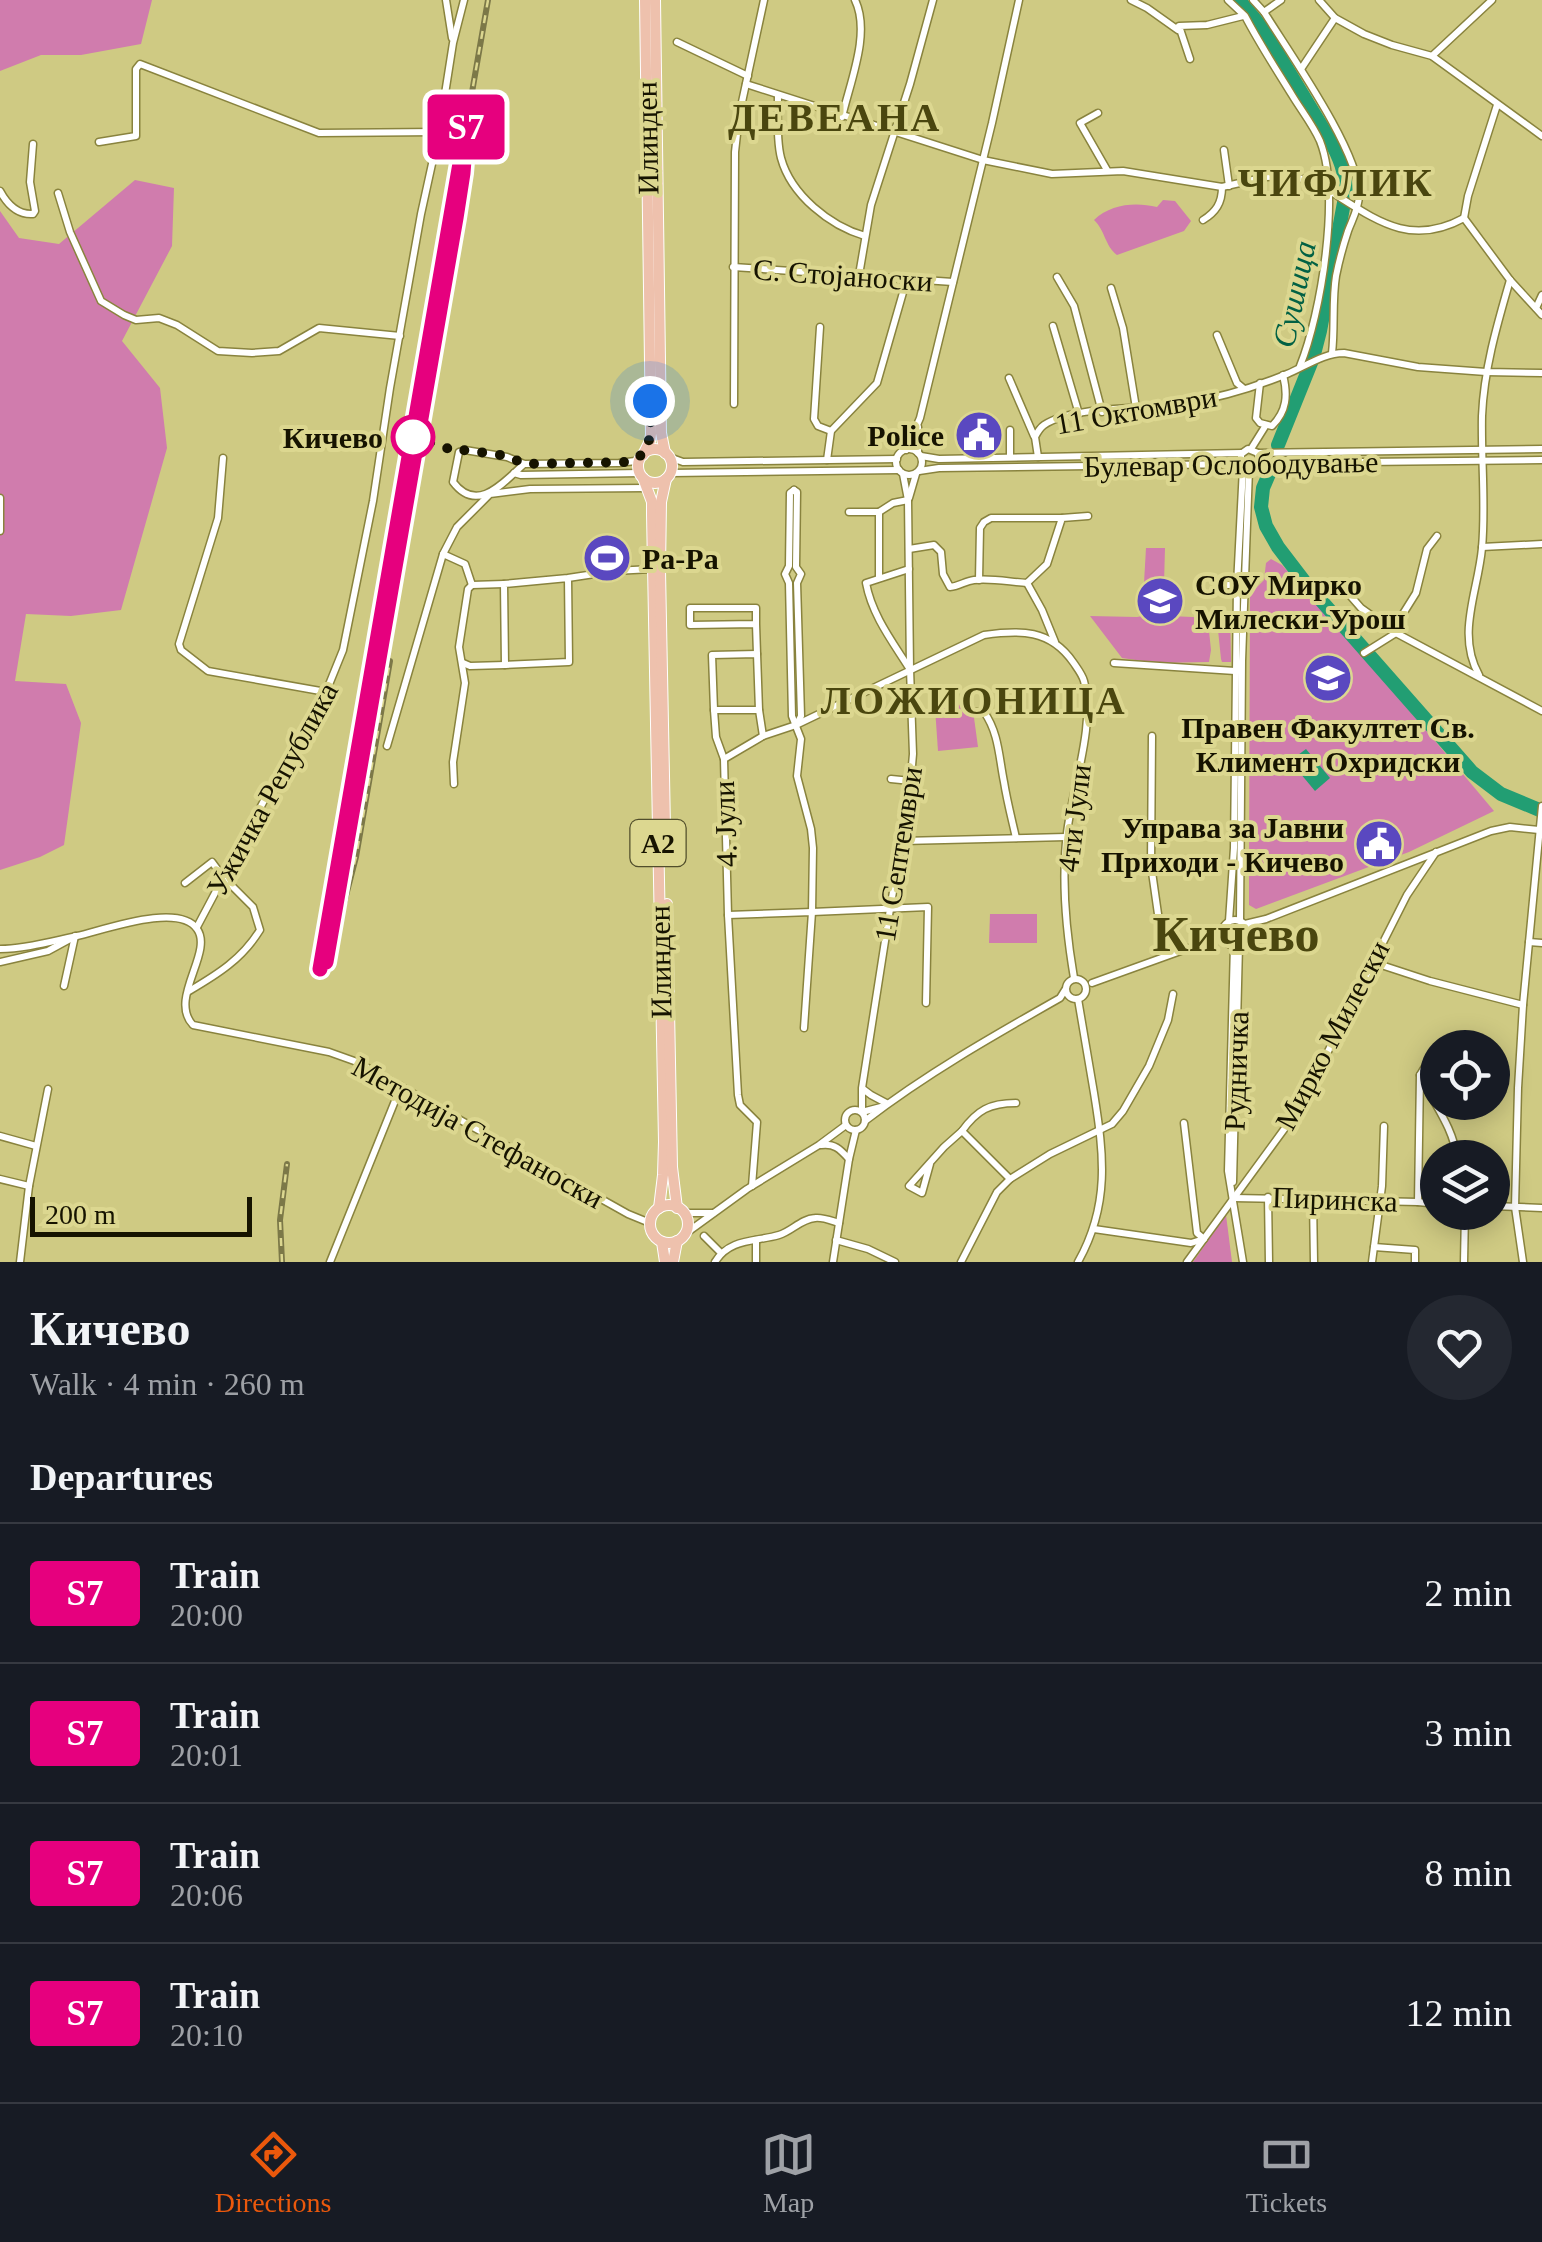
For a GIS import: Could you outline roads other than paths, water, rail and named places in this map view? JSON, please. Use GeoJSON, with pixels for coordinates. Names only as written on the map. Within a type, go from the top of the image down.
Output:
{"type":"FeatureCollection","features":[{"type":"Feature","properties":{"kind":"main road","name":"Илинден"},"geometry":{"type":"LineString","coordinates":[[645,0],[650,440],[639,462],[652,502],[664,1142],[659,1208],[650,1224]]}},
{"type":"Feature","properties":{"kind":"main road","name":"Илинден"},"geometry":{"type":"LineString","coordinates":[[654,0],[661,433],[672,465],[661,502],[670,1102],[673,1189],[687,1224],[673,1262]]}},
{"type":"Feature","properties":{"kind":"main road"},"geometry":{"type":"LineString","coordinates":[[643,455],[651,450],[667,455]]}},
{"type":"Feature","properties":{"kind":"main road"},"geometry":{"type":"LineString","coordinates":[[643,480],[657,483],[668,476]]}},
{"type":"Feature","properties":{"kind":"main road"},"geometry":{"type":"LineString","coordinates":[[659,1208],[680,1210]]}},
{"type":"Feature","properties":{"kind":"main road"},"geometry":{"type":"LineString","coordinates":[[650,1224],[653,1234],[662,1242],[665,1262]]}},
{"type":"Feature","properties":{"kind":"main road"},"geometry":{"type":"LineString","coordinates":[[662,1242],[681,1238]]}},
{"type":"Feature","properties":{"kind":"street"},"geometry":{"type":"LineString","coordinates":[[446,0],[453,43]]}},
{"type":"Feature","properties":{"kind":"street","name":"Ужичка Република"},"geometry":{"type":"LineString","coordinates":[[196,927],[336,672],[373,501],[421,214],[464,0]]}},
{"type":"Feature","properties":{"kind":"street"},"geometry":{"type":"LineString","coordinates":[[734,404],[735,152],[764,0]]}},
{"type":"Feature","properties":{"kind":"street"},"geometry":{"type":"LineString","coordinates":[[842,116],[862,30],[855,0]]}},
{"type":"Feature","properties":{"kind":"street"},"geometry":{"type":"LineString","coordinates":[[858,275],[872,204],[932,0]]}},
{"type":"Feature","properties":{"kind":"street"},"geometry":{"type":"LineString","coordinates":[[667,455],[683,462],[897,459],[906,450],[918,426],[1020,0]]}},
{"type":"Feature","properties":{"kind":"street"},"geometry":{"type":"LineString","coordinates":[[1131,0],[1180,30]]}},
{"type":"Feature","properties":{"kind":"street"},"geometry":{"type":"LineString","coordinates":[[1228,0],[1244,16],[1317,135],[1326,157],[1327,235],[1302,367]]}},
{"type":"Feature","properties":{"kind":"street"},"geometry":{"type":"LineString","coordinates":[[1253,0],[1300,70],[1352,160],[1360,194],[1336,280],[1332,353]]}},
{"type":"Feature","properties":{"kind":"street"},"geometry":{"type":"LineString","coordinates":[[1264,12],[1281,0]]}},
{"type":"Feature","properties":{"kind":"street"},"geometry":{"type":"LineString","coordinates":[[1319,0],[1335,18],[1364,34],[1432,56],[1542,136]]}},
{"type":"Feature","properties":{"kind":"street"},"geometry":{"type":"LineString","coordinates":[[1432,56],[1492,0]]}},
{"type":"Feature","properties":{"kind":"street"},"geometry":{"type":"LineString","coordinates":[[1190,59],[1179,26],[1208,25],[1244,16]]}},
{"type":"Feature","properties":{"kind":"street"},"geometry":{"type":"LineString","coordinates":[[1300,70],[1335,18]]}},
{"type":"Feature","properties":{"kind":"street"},"geometry":{"type":"LineString","coordinates":[[677,42],[778,94],[983,160],[1052,174],[1107,170],[1226,186],[1266,176],[1285,176],[1321,182],[1357,208],[1400,229],[1444,229],[1464,218]]}},
{"type":"Feature","properties":{"kind":"street"},"geometry":{"type":"LineString","coordinates":[[99,142],[136,136],[136,69],[140,64],[319,132],[439,132]]}},
{"type":"Feature","properties":{"kind":"street"},"geometry":{"type":"LineString","coordinates":[[778,94],[781,158],[790,176],[809,203],[828,219],[865,236]]}},
{"type":"Feature","properties":{"kind":"street"},"geometry":{"type":"LineString","coordinates":[[1497,104],[1464,218],[1539,312]]}},
{"type":"Feature","properties":{"kind":"street"},"geometry":{"type":"LineString","coordinates":[[1098,113],[1080,123],[1107,170]]}},
{"type":"Feature","properties":{"kind":"street"},"geometry":{"type":"LineString","coordinates":[[0,191],[6,203],[20,213],[32,214],[35,210],[30,182],[33,144]]}},
{"type":"Feature","properties":{"kind":"street"},"geometry":{"type":"LineString","coordinates":[[1203,220],[1219,206],[1226,186],[1224,150]]}},
{"type":"Feature","properties":{"kind":"street"},"geometry":{"type":"LineString","coordinates":[[58,193],[70,232],[101,301],[124,315],[136,320],[160,318],[177,324],[218,351],[279,351],[319,328],[400,336]]}},
{"type":"Feature","properties":{"kind":"street","name":"С. Стојаноски"},"geometry":{"type":"LineString","coordinates":[[734,267],[953,282]]}},
{"type":"Feature","properties":{"kind":"street"},"geometry":{"type":"LineString","coordinates":[[1057,277],[1074,306],[1102,412]]}},
{"type":"Feature","properties":{"kind":"street"},"geometry":{"type":"LineString","coordinates":[[827,460],[831,431],[877,383],[904,288],[902,278]]}},
{"type":"Feature","properties":{"kind":"street"},"geometry":{"type":"LineString","coordinates":[[1479,676],[1470,660],[1467,639],[1482,547],[1486,372],[1510,280]]}},
{"type":"Feature","properties":{"kind":"street"},"geometry":{"type":"LineString","coordinates":[[1111,288],[1123,328],[1136,408]]}},
{"type":"Feature","properties":{"kind":"street"},"geometry":{"type":"LineString","coordinates":[[1539,312],[1542,295]]}},
{"type":"Feature","properties":{"kind":"street"},"geometry":{"type":"LineString","coordinates":[[1053,326],[1080,414]]}},
{"type":"Feature","properties":{"kind":"street"},"geometry":{"type":"LineString","coordinates":[[820,327],[814,420],[831,431]]}},
{"type":"Feature","properties":{"kind":"street"},"geometry":{"type":"LineString","coordinates":[[1217,335],[1236,383],[1244,389]]}},
{"type":"Feature","properties":{"kind":"street"},"geometry":{"type":"LineString","coordinates":[[1302,367],[1332,353],[1344,353],[1418,368],[1542,373]]}},
{"type":"Feature","properties":{"kind":"street","name":"11 Октомври"},"geometry":{"type":"LineString","coordinates":[[1038,457],[1035,437],[1042,426],[1080,414],[1179,404],[1244,389],[1302,367]]}},
{"type":"Feature","properties":{"kind":"street"},"geometry":{"type":"LineString","coordinates":[[1260,383],[1256,418],[1260,424],[1274,425],[1288,398],[1284,375]]}},
{"type":"Feature","properties":{"kind":"street"},"geometry":{"type":"LineString","coordinates":[[1009,378],[1035,437]]}},
{"type":"Feature","properties":{"kind":"street"},"geometry":{"type":"LineString","coordinates":[[1214,939],[1233,944],[1247,938],[1242,661],[1244,467],[1240,458],[1251,451],[1266,425]]}},
{"type":"Feature","properties":{"kind":"street"},"geometry":{"type":"LineString","coordinates":[[668,476],[900,472],[910,476],[922,464],[918,426]]}},
{"type":"Feature","properties":{"kind":"street"},"geometry":{"type":"LineString","coordinates":[[1010,430],[1010,458]]}},
{"type":"Feature","properties":{"kind":"street"},"geometry":{"type":"LineString","coordinates":[[643,455],[629,462],[524,464],[508,456],[465,450],[459,452],[453,482],[470,496],[643,480]]}},
{"type":"Feature","properties":{"kind":"street"},"geometry":{"type":"LineString","coordinates":[[906,450],[919,454]]}},
{"type":"Feature","properties":{"kind":"street","name":"Булевар Ослободување"},"geometry":{"type":"LineString","coordinates":[[919,454],[939,459],[1251,451],[1542,450]]}},
{"type":"Feature","properties":{"kind":"street"},"geometry":{"type":"LineString","coordinates":[[1251,451],[1259,463]]}},
{"type":"Feature","properties":{"kind":"street"},"geometry":{"type":"LineString","coordinates":[[222,458],[218,518],[179,644],[181,650],[208,671],[326,692]]}},
{"type":"Feature","properties":{"kind":"street"},"geometry":{"type":"LineString","coordinates":[[897,459],[900,472]]}},
{"type":"Feature","properties":{"kind":"street","name":"Булевар Ослободување"},"geometry":{"type":"LineString","coordinates":[[918,472],[939,468],[1256,467],[1259,463],[1542,460]]}},
{"type":"Feature","properties":{"kind":"street"},"geometry":{"type":"LineString","coordinates":[[387,746],[442,554],[457,527],[524,464]]}},
{"type":"Feature","properties":{"kind":"street"},"geometry":{"type":"LineString","coordinates":[[863,1116],[980,1043],[1087,985],[1214,939],[1229,922],[1234,848],[1237,585],[1244,467]]}},
{"type":"Feature","properties":{"kind":"street","name":"11 Септември"},"geometry":{"type":"LineString","coordinates":[[862,1088],[911,781],[908,500],[900,472]]}},
{"type":"Feature","properties":{"kind":"street","name":"11 Септември"},"geometry":{"type":"LineString","coordinates":[[908,500],[918,472]]}},
{"type":"Feature","properties":{"kind":"street"},"geometry":{"type":"LineString","coordinates":[[514,473],[643,480]]}},
{"type":"Feature","properties":{"kind":"street"},"geometry":{"type":"LineString","coordinates":[[796,725],[801,716],[797,583],[801,574],[796,567],[794,490],[790,493],[789,566],[785,574],[789,583],[792,716],[801,739],[797,776],[813,848],[804,1028]]}},
{"type":"Feature","properties":{"kind":"street"},"geometry":{"type":"LineString","coordinates":[[0,498],[0,531]]}},
{"type":"Feature","properties":{"kind":"street"},"geometry":{"type":"LineString","coordinates":[[849,512],[879,512],[908,500]]}},
{"type":"Feature","properties":{"kind":"street"},"geometry":{"type":"LineString","coordinates":[[879,512],[879,578]]}},
{"type":"Feature","properties":{"kind":"street"},"geometry":{"type":"LineString","coordinates":[[979,580],[980,528],[984,522],[991,518],[1088,516]]}},
{"type":"Feature","properties":{"kind":"street"},"geometry":{"type":"LineString","coordinates":[[909,549],[934,545],[941,552],[943,574],[950,586],[979,580],[1027,582],[1047,564],[1062,518]]}},
{"type":"Feature","properties":{"kind":"street"},"geometry":{"type":"LineString","coordinates":[[1364,653],[1396,633],[1416,594],[1427,549],[1437,536]]}},
{"type":"Feature","properties":{"kind":"street"},"geometry":{"type":"LineString","coordinates":[[1482,547],[1542,544]]}},
{"type":"Feature","properties":{"kind":"street"},"geometry":{"type":"LineString","coordinates":[[442,554],[465,564],[472,585]]}},
{"type":"Feature","properties":{"kind":"street"},"geometry":{"type":"LineString","coordinates":[[454,784],[453,762],[465,683],[459,647],[468,589],[472,585],[652,569]]}},
{"type":"Feature","properties":{"kind":"street"},"geometry":{"type":"LineString","coordinates":[[910,569],[866,582],[877,617],[910,669],[984,636],[1012,631],[1055,642]]}},
{"type":"Feature","properties":{"kind":"street"},"geometry":{"type":"LineString","coordinates":[[462,662],[470,666],[569,662],[568,578]]}},
{"type":"Feature","properties":{"kind":"street","name":"4ти Јули"},"geometry":{"type":"LineString","coordinates":[[1027,582],[1055,642],[1083,678],[1087,718],[1066,837],[1066,911],[1074,978]]}},
{"type":"Feature","properties":{"kind":"street"},"geometry":{"type":"LineString","coordinates":[[504,584],[504,665]]}},
{"type":"Feature","properties":{"kind":"street"},"geometry":{"type":"LineString","coordinates":[[1216,585],[1237,585]]}},
{"type":"Feature","properties":{"kind":"street"},"geometry":{"type":"LineString","coordinates":[[1346,592],[1360,608],[1396,633],[1542,711]]}},
{"type":"Feature","properties":{"kind":"street"},"geometry":{"type":"LineString","coordinates":[[756,624],[690,625],[690,608],[756,608],[763,736]]}},
{"type":"Feature","properties":{"kind":"street"},"geometry":{"type":"LineString","coordinates":[[724,760],[716,737],[712,654],[757,654]]}},
{"type":"Feature","properties":{"kind":"street"},"geometry":{"type":"LineString","coordinates":[[1114,663],[1235,670]]}},
{"type":"Feature","properties":{"kind":"street","name":"4. Јули"},"geometry":{"type":"LineString","coordinates":[[728,915],[724,760],[763,736],[796,725],[910,669]]}},
{"type":"Feature","properties":{"kind":"street"},"geometry":{"type":"LineString","coordinates":[[714,710],[759,710]]}},
{"type":"Feature","properties":{"kind":"street"},"geometry":{"type":"LineString","coordinates":[[976,712],[988,716],[997,741],[1016,838]]}},
{"type":"Feature","properties":{"kind":"street"},"geometry":{"type":"LineString","coordinates":[[1152,736],[1152,865],[1164,956]]}},
{"type":"Feature","properties":{"kind":"street"},"geometry":{"type":"LineString","coordinates":[[891,779],[911,781]]}},
{"type":"Feature","properties":{"kind":"street"},"geometry":{"type":"LineString","coordinates":[[1524,1262],[1515,1207],[1523,1005],[1542,806]]}},
{"type":"Feature","properties":{"kind":"street"},"geometry":{"type":"LineString","coordinates":[[1229,922],[1244,925],[1266,919],[1491,831],[1539,825]]}},
{"type":"Feature","properties":{"kind":"street"},"geometry":{"type":"LineString","coordinates":[[902,841],[1066,837]]}},
{"type":"Feature","properties":{"kind":"street","name":"Мирко Милески"},"geometry":{"type":"LineString","coordinates":[[1187,1262],[1307,1093],[1406,895],[1436,852]]}},
{"type":"Feature","properties":{"kind":"street"},"geometry":{"type":"LineString","coordinates":[[184,883],[212,862],[253,908],[260,930],[249,947],[222,972],[188,991]]}},
{"type":"Feature","properties":{"kind":"street"},"geometry":{"type":"LineString","coordinates":[[752,1186],[757,1122],[740,1104],[738,1095],[728,915],[928,907],[926,1003]]}},
{"type":"Feature","properties":{"kind":"street"},"geometry":{"type":"LineString","coordinates":[[0,949],[146,919],[185,919],[200,936],[188,991]]}},
{"type":"Feature","properties":{"kind":"street"},"geometry":{"type":"LineString","coordinates":[[1223,930],[1223,937],[1233,944]]}},
{"type":"Feature","properties":{"kind":"street"},"geometry":{"type":"LineString","coordinates":[[0,962],[48,951],[76,936]]}},
{"type":"Feature","properties":{"kind":"street"},"geometry":{"type":"LineString","coordinates":[[64,986],[76,936]]}},
{"type":"Feature","properties":{"kind":"street"},"geometry":{"type":"LineString","coordinates":[[1529,942],[1542,942]]}},
{"type":"Feature","properties":{"kind":"street","name":"Рудничка"},"geometry":{"type":"LineString","coordinates":[[1233,944],[1232,1198],[1242,1262]]}},
{"type":"Feature","properties":{"kind":"street"},"geometry":{"type":"LineString","coordinates":[[1372,962],[1523,1005]]}},
{"type":"Feature","properties":{"kind":"street"},"geometry":{"type":"LineString","coordinates":[[1078,1262],[1094,1228],[1104,1161],[1067,984],[1074,978],[1087,985]]}},
{"type":"Feature","properties":{"kind":"street","name":"Методија Стефаноски"},"geometry":{"type":"LineString","coordinates":[[188,991],[184,1009],[193,1025],[329,1052],[357,1062],[650,1224]]}},
{"type":"Feature","properties":{"kind":"street"},"geometry":{"type":"LineString","coordinates":[[961,1262],[997,1192],[1010,1179],[1050,1154],[1112,1124],[1149,1066],[1168,1020],[1173,994]]}},
{"type":"Feature","properties":{"kind":"street"},"geometry":{"type":"LineString","coordinates":[[1418,1202],[1420,1075]]}},
{"type":"Feature","properties":{"kind":"street"},"geometry":{"type":"LineString","coordinates":[[330,1262],[401,1086]]}},
{"type":"Feature","properties":{"kind":"street"},"geometry":{"type":"LineString","coordinates":[[862,1088],[884,1105]]}},
{"type":"Feature","properties":{"kind":"street"},"geometry":{"type":"LineString","coordinates":[[846,1124],[845,1116],[862,1088]]}},
{"type":"Feature","properties":{"kind":"street"},"geometry":{"type":"LineString","coordinates":[[833,1262],[849,1159],[856,1130],[864,1125],[862,1088]]}},
{"type":"Feature","properties":{"kind":"street"},"geometry":{"type":"LineString","coordinates":[[20,1262],[29,1186],[48,1089]]}},
{"type":"Feature","properties":{"kind":"street"},"geometry":{"type":"LineString","coordinates":[[930,1164],[922,1193],[909,1186],[983,1108],[1016,1103]]}},
{"type":"Feature","properties":{"kind":"street"},"geometry":{"type":"LineString","coordinates":[[851,1110],[863,1116]]}},
{"type":"Feature","properties":{"kind":"street"},"geometry":{"type":"LineString","coordinates":[[1184,1123],[1197,1233],[1204,1240]]}},
{"type":"Feature","properties":{"kind":"street"},"geometry":{"type":"LineString","coordinates":[[846,1124],[856,1130]]}},
{"type":"Feature","properties":{"kind":"street"},"geometry":{"type":"LineString","coordinates":[[681,1238],[846,1124]]}},
{"type":"Feature","properties":{"kind":"street"},"geometry":{"type":"LineString","coordinates":[[1372,1262],[1384,1126]]}},
{"type":"Feature","properties":{"kind":"street"},"geometry":{"type":"LineString","coordinates":[[962,1131],[1010,1179]]}},
{"type":"Feature","properties":{"kind":"street"},"geometry":{"type":"LineString","coordinates":[[0,1136],[36,1146]]}},
{"type":"Feature","properties":{"kind":"street"},"geometry":{"type":"LineString","coordinates":[[819,1145],[830,1143],[849,1159]]}},
{"type":"Feature","properties":{"kind":"street"},"geometry":{"type":"LineString","coordinates":[[0,1179],[29,1186]]}},
{"type":"Feature","properties":{"kind":"street"},"geometry":{"type":"LineString","coordinates":[[1268,1197],[1268,1262]]}},
{"type":"Feature","properties":{"kind":"street","name":"Пиринска"},"geometry":{"type":"LineString","coordinates":[[1232,1198],[1418,1202]]}},
{"type":"Feature","properties":{"kind":"street"},"geometry":{"type":"LineString","coordinates":[[1313,1199],[1314,1262]]}},
{"type":"Feature","properties":{"kind":"street"},"geometry":{"type":"LineString","coordinates":[[1510,1207],[1542,1208]]}},
{"type":"Feature","properties":{"kind":"street"},"geometry":{"type":"LineString","coordinates":[[680,1210],[714,1213]]}},
{"type":"Feature","properties":{"kind":"street"},"geometry":{"type":"LineString","coordinates":[[716,1262],[732,1246],[779,1235],[802,1222],[815,1218],[839,1223]]}},
{"type":"Feature","properties":{"kind":"street"},"geometry":{"type":"LineString","coordinates":[[1094,1228],[1191,1243],[1204,1240]]}},
{"type":"Feature","properties":{"kind":"street"},"geometry":{"type":"LineString","coordinates":[[1464,1262],[1465,1230]]}},
{"type":"Feature","properties":{"kind":"street"},"geometry":{"type":"LineString","coordinates":[[704,1236],[721,1253]]}},
{"type":"Feature","properties":{"kind":"street"},"geometry":{"type":"LineString","coordinates":[[756,1240],[756,1262]]}},
{"type":"Feature","properties":{"kind":"street"},"geometry":{"type":"LineString","coordinates":[[836,1240],[894,1262]]}},
{"type":"Feature","properties":{"kind":"street"},"geometry":{"type":"LineString","coordinates":[[1374,1248],[1415,1250],[1415,1262]]}},
{"type":"Feature","properties":{"kind":"waterway","name":"Сушица"},"geometry":{"type":"LineString","coordinates":[[1239,0],[1263,29],[1330,140],[1341,165],[1346,192],[1313,358],[1278,445]]}},
{"type":"Feature","properties":{"kind":"waterway","name":"Сушица"},"geometry":{"type":"LineString","coordinates":[[1269,474],[1261,507],[1266,526],[1304,581],[1472,772],[1501,794],[1542,811]]}},
{"type":"Feature","properties":{"kind":"railway"},"geometry":{"type":"LineString","coordinates":[[320,969],[488,0]]}},
{"type":"Feature","properties":{"kind":"railway"},"geometry":{"type":"LineString","coordinates":[[342,911],[356,857],[390,661]]}},
{"type":"Feature","properties":{"kind":"railway"},"geometry":{"type":"LineString","coordinates":[[282,1262],[280,1220],[287,1164]]}},
{"type":"Feature","properties":{"kind":"train","name":"S7"},"geometry":{"type":"LineString","coordinates":[[320,969],[467,123],[456,218],[326,962]]}},
{"type":"Feature","properties":{"kind":"place","name":"Police"},"geometry":{"type":"Point","coordinates":[979,435]}},
{"type":"Feature","properties":{"kind":"place","name":"Кичево"},"geometry":{"type":"Point","coordinates":[413,437]}},
{"type":"Feature","properties":{"kind":"place","name":"Ра-Ра"},"geometry":{"type":"Point","coordinates":[607,558]}},
{"type":"Feature","properties":{"kind":"place","name":"СОУ Мирко Милески-Урош"},"geometry":{"type":"Point","coordinates":[1160,601]}},
{"type":"Feature","properties":{"kind":"place","name":"Правен Факултет Св. Климент Охридски"},"geometry":{"type":"Point","coordinates":[1328,678]}},
{"type":"Feature","properties":{"kind":"place","name":"Управа за Јавни Приходи - Кичево"},"geometry":{"type":"Point","coordinates":[1379,844]}},
{"type":"Feature","properties":{"kind":"district","name":"ДЕВЕАНА"},"geometry":{"type":"Point","coordinates":[835,117]}},
{"type":"Feature","properties":{"kind":"district","name":"ЧИФЛИК"},"geometry":{"type":"Point","coordinates":[1336,182]}},
{"type":"Feature","properties":{"kind":"district","name":"ЛОЖИОНИЦА"},"geometry":{"type":"Point","coordinates":[974,700]}},
{"type":"Feature","properties":{"kind":"district","name":"Кичево"},"geometry":{"type":"Point","coordinates":[1236,934]}}]}
